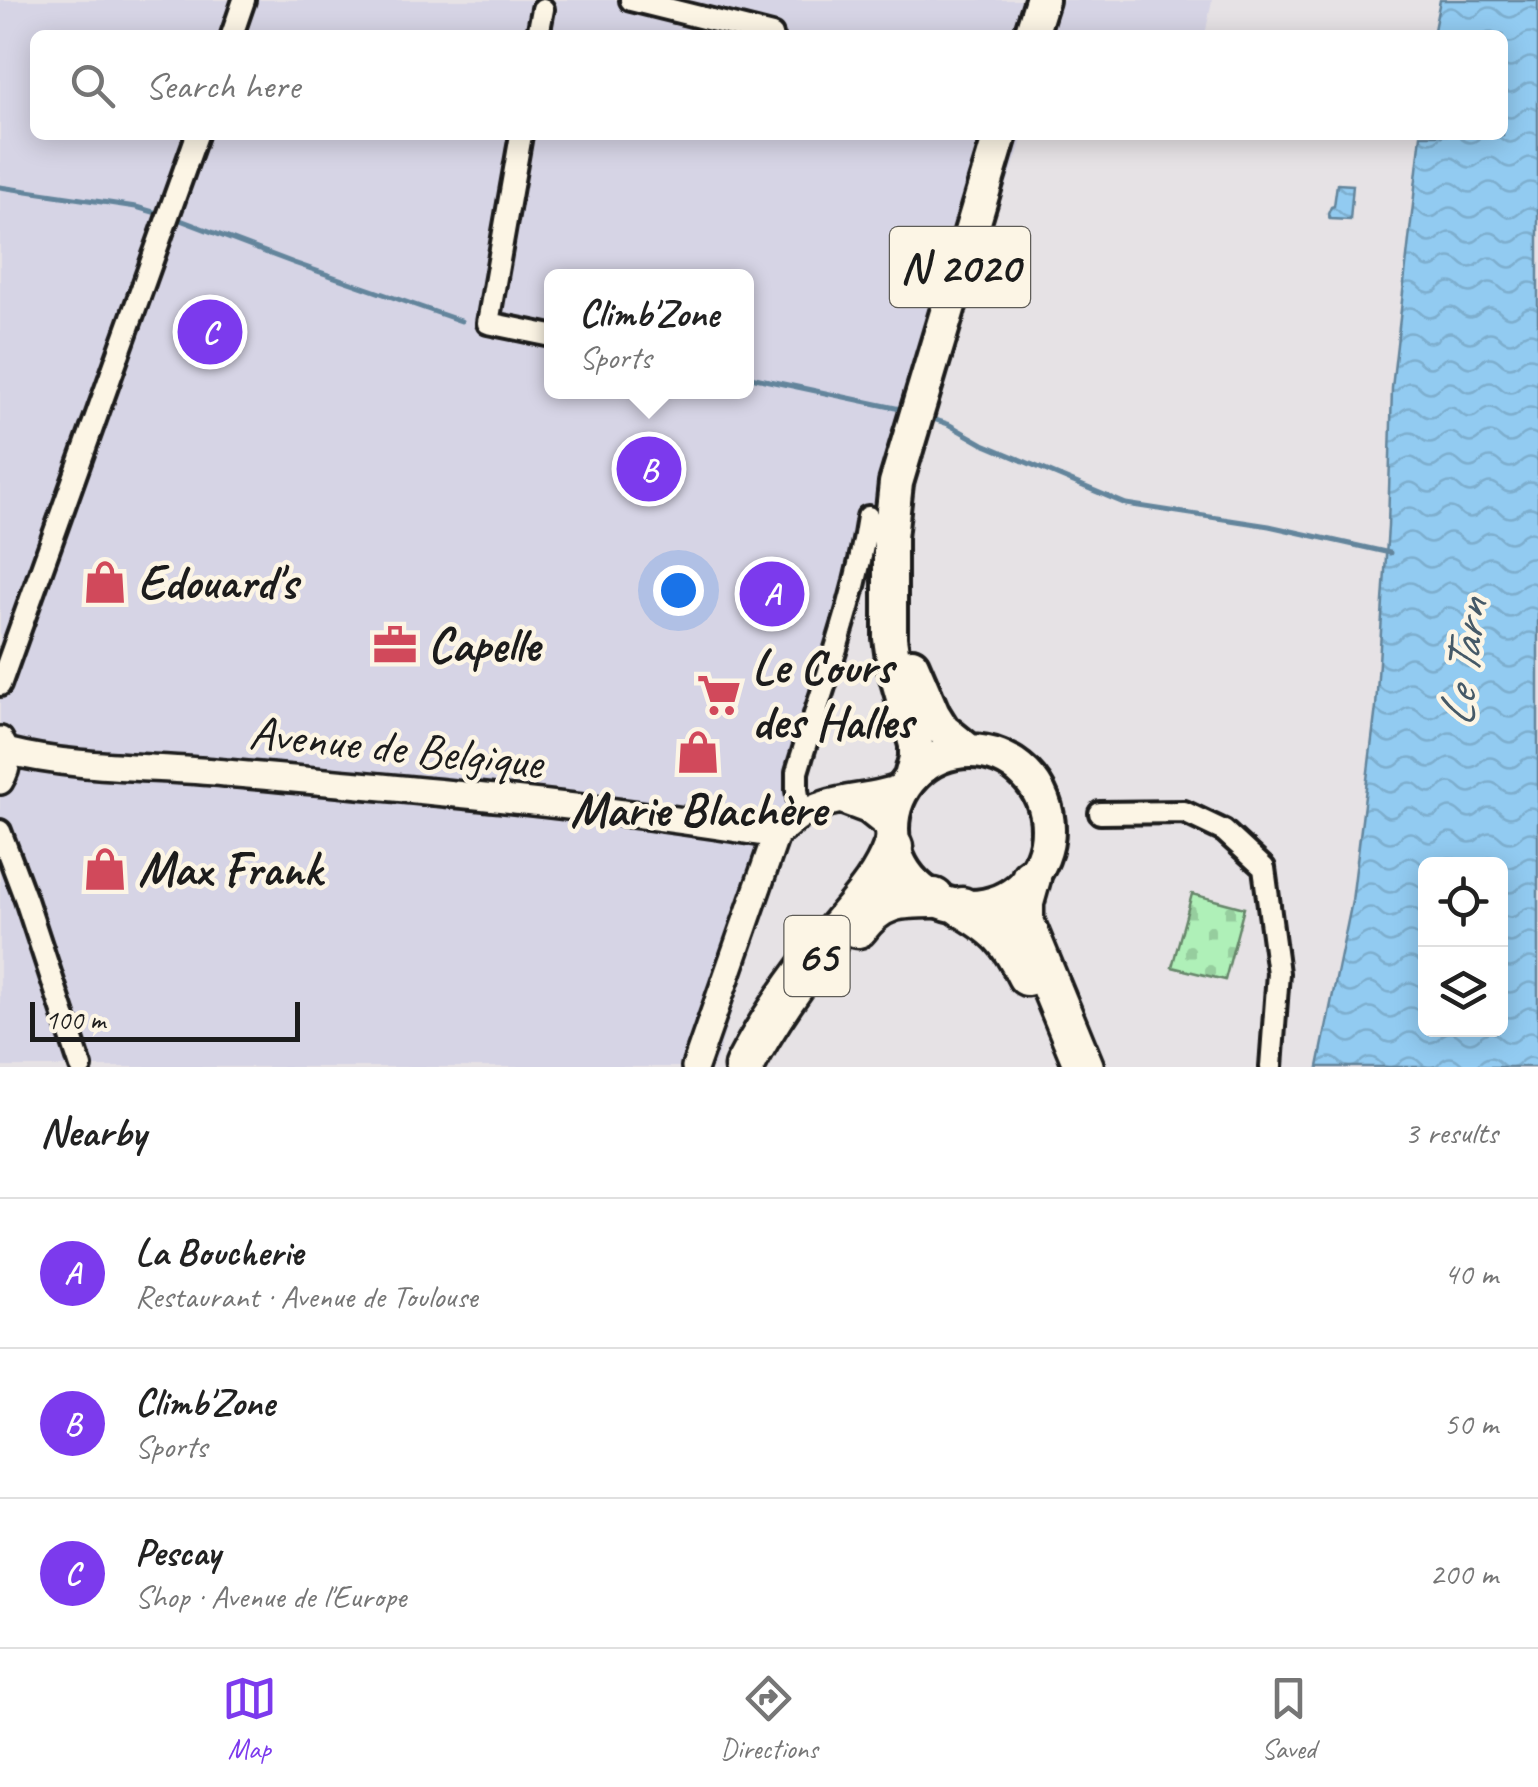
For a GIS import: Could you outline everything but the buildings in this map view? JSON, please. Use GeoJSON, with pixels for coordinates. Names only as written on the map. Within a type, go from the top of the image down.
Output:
{"type":"FeatureCollection","features":[{"type":"Feature","properties":{"kind":"highway","name":"65"},"geometry":{"type":"LineString","coordinates":[[744,1067],[789,993],[868,894],[888,863],[892,838]]}},
{"type":"Feature","properties":{"kind":"highway"},"geometry":{"type":"LineString","coordinates":[[1031,878],[1024,921],[1084,1067]]}},
{"type":"Feature","properties":{"kind":"highway","name":"65"},"geometry":{"type":"LineString","coordinates":[[766,1067],[784,1030],[865,918],[892,900],[948,903]]}},
{"type":"Feature","properties":{"kind":"highway"},"geometry":{"type":"LineString","coordinates":[[948,903],[1001,933],[1034,989],[1065,1067]]}},
{"type":"Feature","properties":{"kind":"main road"},"geometry":{"type":"LineString","coordinates":[[1033,30],[1042,0]]}},
{"type":"Feature","properties":{"kind":"main road","name":"N 2020"},"geometry":{"type":"LineString","coordinates":[[908,781],[916,746],[890,638],[890,538],[896,483],[998,140]]}},
{"type":"Feature","properties":{"kind":"main road","name":"N 2020"},"geometry":{"type":"LineString","coordinates":[[891,600],[933,714],[943,730],[970,751]]}},
{"type":"Feature","properties":{"kind":"main road"},"geometry":{"type":"LineString","coordinates":[[970,751],[1011,762],[1028,776],[1046,812],[1046,849],[1040,864],[1020,889],[993,904],[948,903],[920,889],[899,863],[892,838],[897,799],[908,781],[937,758],[970,751]]}},
{"type":"Feature","properties":{"kind":"street"},"geometry":{"type":"LineString","coordinates":[[234,30],[244,0]]}},
{"type":"Feature","properties":{"kind":"street"},"geometry":{"type":"LineString","coordinates":[[631,0],[752,30]]}},
{"type":"Feature","properties":{"kind":"street"},"geometry":{"type":"LineString","coordinates":[[539,30],[543,9]]}},
{"type":"Feature","properties":{"kind":"street"},"geometry":{"type":"LineString","coordinates":[[0,685],[194,140]]}},
{"type":"Feature","properties":{"kind":"street"},"geometry":{"type":"LineString","coordinates":[[520,140],[488,323],[544,334]]}},
{"type":"Feature","properties":{"kind":"street"},"geometry":{"type":"LineString","coordinates":[[801,814],[797,772],[845,620],[868,517]]}},
{"type":"Feature","properties":{"kind":"street"},"geometry":{"type":"LineString","coordinates":[[0,782],[6,771],[3,746]]}},
{"type":"Feature","properties":{"kind":"street","name":"Avenue de Belgique"},"geometry":{"type":"LineString","coordinates":[[3,746],[42,760],[222,772],[664,816],[776,834]]}},
{"type":"Feature","properties":{"kind":"street"},"geometry":{"type":"LineString","coordinates":[[695,1067],[776,834],[801,814],[826,803],[892,791],[908,781]]}},
{"type":"Feature","properties":{"kind":"street"},"geometry":{"type":"LineString","coordinates":[[843,802],[867,810],[892,838]]}},
{"type":"Feature","properties":{"kind":"street"},"geometry":{"type":"LineString","coordinates":[[1100,814],[1184,812],[1224,832],[1264,868],[1278,973],[1271,1067]]}},
{"type":"Feature","properties":{"kind":"street"},"geometry":{"type":"LineString","coordinates":[[0,830],[82,1067]]}},
{"type":"Feature","properties":{"kind":"shaded area"},"geometry":{"type":"Polygon","coordinates":[[[0,0],[1212,0],[1206,30],[30,30],[30,140],[1022,140],[870,577],[714,1067],[0,1067],[0,0]]]}},
{"type":"Feature","properties":{"kind":"green space"},"geometry":{"type":"Polygon","coordinates":[[[1192,894],[1244,908],[1225,980],[1172,967],[1192,894]]]}},
{"type":"Feature","properties":{"kind":"water","name":"Le Tarn"},"geometry":{"type":"Polygon","coordinates":[[[1440,0],[1538,0],[1538,1067],[1318,1067],[1352,901],[1376,707],[1392,388],[1420,140],[1508,140],[1508,30],[1434,30],[1440,0]]]}},
{"type":"Feature","properties":{"kind":"water"},"geometry":{"type":"Polygon","coordinates":[[[1337,184],[1353,185],[1350,220],[1330,219],[1328,214],[1334,206],[1337,184]]]}},
{"type":"Feature","properties":{"kind":"waterway"},"geometry":{"type":"LineString","coordinates":[[0,187],[136,207],[164,215]]}},
{"type":"Feature","properties":{"kind":"waterway"},"geometry":{"type":"LineString","coordinates":[[175,218],[461,321]]}},
{"type":"Feature","properties":{"kind":"waterway"},"geometry":{"type":"LineString","coordinates":[[754,378],[905,410]]}},
{"type":"Feature","properties":{"kind":"waterway"},"geometry":{"type":"LineString","coordinates":[[930,418],[1126,504],[1269,526],[1390,553]]}},
{"type":"Feature","properties":{"kind":"place","name":"Pescay"},"geometry":{"type":"Point","coordinates":[210,332]}},
{"type":"Feature","properties":{"kind":"place","name":"Climb'Zone"},"geometry":{"type":"Point","coordinates":[649,469]}},
{"type":"Feature","properties":{"kind":"place","name":"Edouard's"},"geometry":{"type":"Point","coordinates":[105,582]}},
{"type":"Feature","properties":{"kind":"place","name":"La Boucherie"},"geometry":{"type":"Point","coordinates":[772,594]}},
{"type":"Feature","properties":{"kind":"place","name":"Capelle"},"geometry":{"type":"Point","coordinates":[395,645]}},
{"type":"Feature","properties":{"kind":"place","name":"Le Cours des Halles"},"geometry":{"type":"Point","coordinates":[719,695]}},
{"type":"Feature","properties":{"kind":"place","name":"Marie Blachère"},"geometry":{"type":"Point","coordinates":[698,752]}},
{"type":"Feature","properties":{"kind":"place","name":"Max Frank"},"geometry":{"type":"Point","coordinates":[105,869]}}]}
